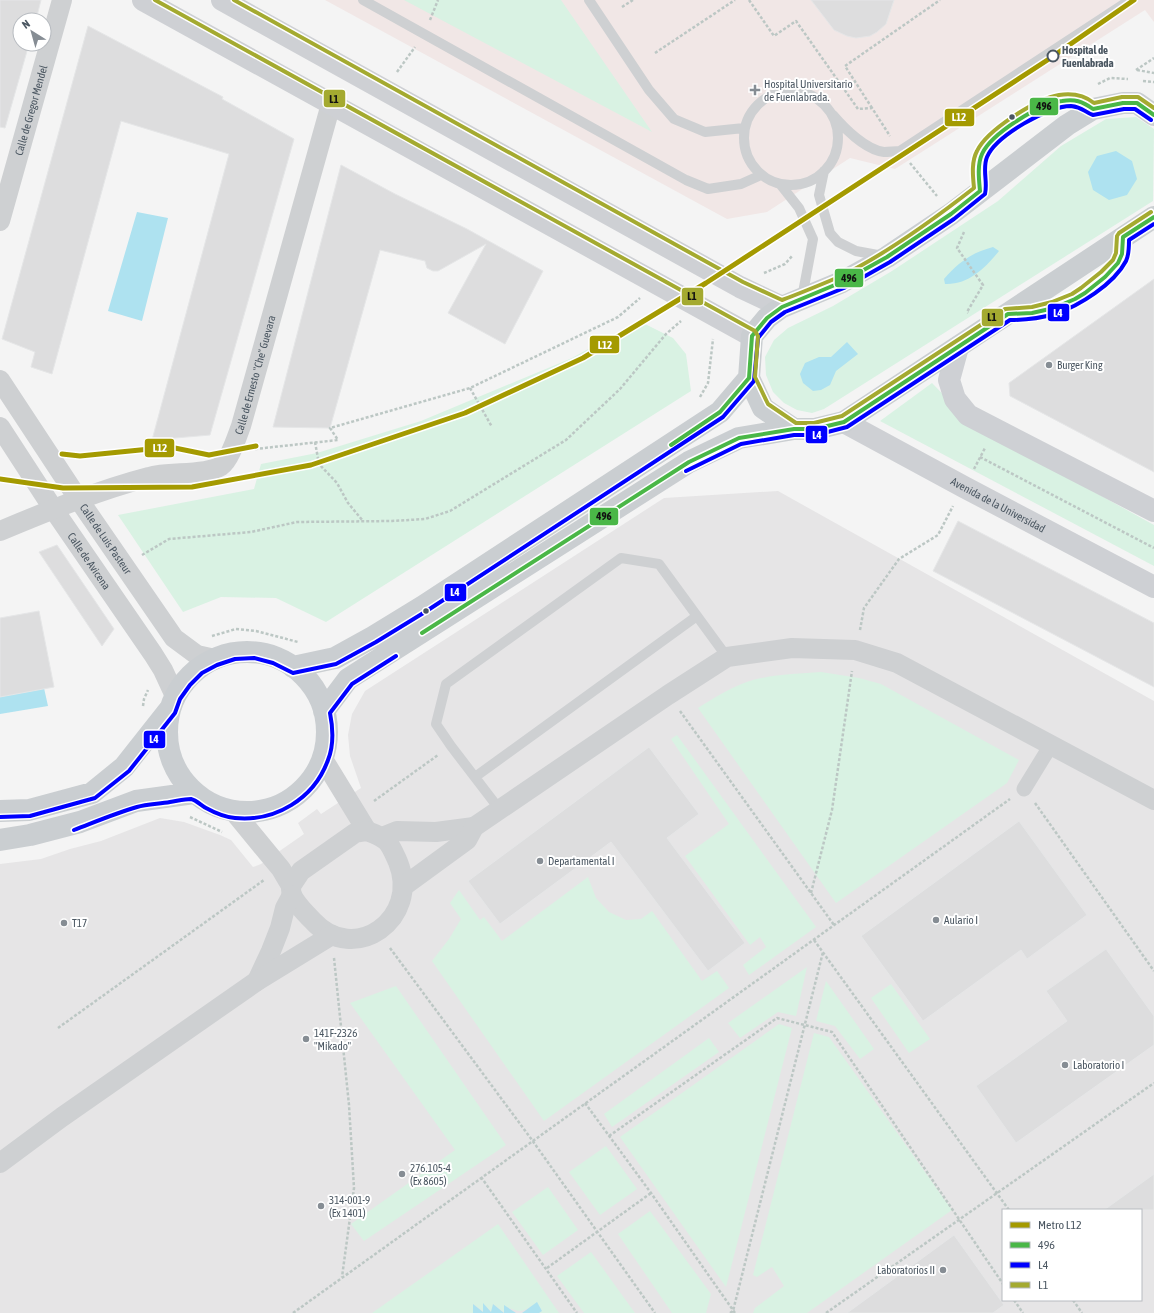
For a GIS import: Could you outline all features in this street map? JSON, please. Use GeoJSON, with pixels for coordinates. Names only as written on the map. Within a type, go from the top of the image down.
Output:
{"type":"FeatureCollection","features":[{"type":"Feature","properties":{"kind":"main road"},"geometry":{"type":"LineString","coordinates":[[142,0],[752,336]]}},
{"type":"Feature","properties":{"kind":"main road"},"geometry":{"type":"LineString","coordinates":[[222,0],[740,287],[782,307]]}},
{"type":"Feature","properties":{"kind":"main road"},"geometry":{"type":"LineString","coordinates":[[794,429],[763,408],[749,378],[752,336],[767,318],[782,307],[842,282],[886,257],[951,214],[1067,124],[1093,109],[1123,103],[1137,103],[1154,115]]}},
{"type":"Feature","properties":{"kind":"main road"},"geometry":{"type":"LineString","coordinates":[[324,712],[348,679],[689,462],[739,438],[794,429],[815,430],[844,422],[1154,217]]}},
{"type":"Feature","properties":{"kind":"main road"},"geometry":{"type":"LineString","coordinates":[[958,347],[949,380],[955,399],[968,415],[1154,511]]}},
{"type":"Feature","properties":{"kind":"main road"},"geometry":{"type":"LineString","coordinates":[[293,667],[335,658],[403,618],[720,412],[749,378]]}},
{"type":"Feature","properties":{"kind":"main road","name":"Avenida de la Universidad"},"geometry":{"type":"LineString","coordinates":[[844,422],[1154,587]]}},
{"type":"Feature","properties":{"kind":"main road"},"geometry":{"type":"LineString","coordinates":[[0,811],[29,810],[92,793],[124,767],[172,703],[185,681],[198,668],[214,659],[234,653],[255,652],[275,657],[293,667],[313,686],[324,712],[327,727],[323,758],[314,775],[303,790],[288,801],[271,809],[253,812],[234,812],[213,806],[194,793],[178,776],[169,755],[166,732],[172,703]]}},
{"type":"Feature","properties":{"kind":"main road"},"geometry":{"type":"LineString","coordinates":[[0,840],[30,836],[80,822],[136,801],[194,793]]}},
{"type":"Feature","properties":{"kind":"street","name":"Calle de Gregor Mendel"},"geometry":{"type":"LineString","coordinates":[[0,221],[62,0]]}},
{"type":"Feature","properties":{"kind":"street","name":"Calle de Ernesto \"Che\" Guevara"},"geometry":{"type":"LineString","coordinates":[[0,531],[79,500],[150,476],[211,470],[222,466],[231,452],[241,426],[331,104]]}},
{"type":"Feature","properties":{"kind":"street","name":"Calle de Luis Pasteur"},"geometry":{"type":"LineString","coordinates":[[0,380],[79,500],[174,638],[197,655],[214,659]]}},
{"type":"Feature","properties":{"kind":"street","name":"Calle de Avicena"},"geometry":{"type":"LineString","coordinates":[[0,427],[54,510],[163,670],[172,703]]}},
{"type":"Feature","properties":{"kind":"street"},"geometry":{"type":"LineString","coordinates":[[257,981],[272,951],[291,890],[301,871],[355,833],[375,834],[397,831],[436,832],[474,827],[668,695],[727,657],[792,648],[855,650],[897,663],[1154,800]]}},
{"type":"Feature","properties":{"kind":"street"},"geometry":{"type":"LineString","coordinates":[[1024,789],[1051,745]]}},
{"type":"Feature","properties":{"kind":"street"},"geometry":{"type":"LineString","coordinates":[[234,812],[281,868],[291,890],[308,916],[319,928],[332,935],[348,938],[363,937],[378,932],[392,920],[400,904],[404,886],[401,870],[390,844],[375,834],[356,814],[323,758]]}},
{"type":"Feature","properties":{"kind":"street"},"geometry":{"type":"LineString","coordinates":[[404,886],[467,840],[474,827]]}},
{"type":"Feature","properties":{"kind":"street"},"geometry":{"type":"LineString","coordinates":[[0,1163],[62,1117],[257,981],[332,935]]}},
{"type":"Feature","properties":{"kind":"lane"},"geometry":{"type":"LineString","coordinates":[[363,0],[686,180],[708,189],[741,184],[761,175]]}},
{"type":"Feature","properties":{"kind":"lane"},"geometry":{"type":"LineString","coordinates":[[589,0],[649,90],[674,119],[705,132],[744,128]]}},
{"type":"Feature","properties":{"kind":"lane"},"geometry":{"type":"LineString","coordinates":[[824,171],[811,180],[796,185],[780,184],[761,175],[750,162],[744,146],[744,128],[752,110],[766,97],[784,90],[804,92],[821,100],[846,129],[871,148],[884,152],[900,151],[1130,0]]}},
{"type":"Feature","properties":{"kind":"lane"},"geometry":{"type":"LineString","coordinates":[[980,191],[979,175],[981,154],[993,139],[1015,122],[1048,103],[1060,100],[1082,101],[1093,109]]}},
{"type":"Feature","properties":{"kind":"lane"},"geometry":{"type":"LineString","coordinates":[[833,115],[838,134],[835,154],[824,171],[819,195],[830,233],[838,242],[856,251],[886,257]]}},
{"type":"Feature","properties":{"kind":"lane"},"geometry":{"type":"LineString","coordinates":[[780,184],[799,208],[813,239],[802,298]]}},
{"type":"Feature","properties":{"kind":"lane"},"geometry":{"type":"LineString","coordinates":[[500,810],[450,746],[436,724],[446,684],[621,558],[659,564],[727,657]]}},
{"type":"Feature","properties":{"kind":"lane"},"geometry":{"type":"LineString","coordinates":[[475,777],[697,616]]}},
{"type":"Feature","properties":{"kind":"path"},"geometry":{"type":"LineString","coordinates":[[385,90],[424,34],[438,0]]}},
{"type":"Feature","properties":{"kind":"path"},"geometry":{"type":"LineString","coordinates":[[622,7],[633,0]]}},
{"type":"Feature","properties":{"kind":"path"},"geometry":{"type":"LineString","coordinates":[[655,53],[735,0]]}},
{"type":"Feature","properties":{"kind":"path"},"geometry":{"type":"LineString","coordinates":[[749,0],[774,36],[796,21],[858,109],[872,108]]}},
{"type":"Feature","properties":{"kind":"path"},"geometry":{"type":"LineString","coordinates":[[940,0],[845,66],[900,151],[964,231],[957,248],[983,285]]}},
{"type":"Feature","properties":{"kind":"path"},"geometry":{"type":"LineString","coordinates":[[1154,58],[1136,70],[1154,73]]}},
{"type":"Feature","properties":{"kind":"path"},"geometry":{"type":"LineString","coordinates":[[1070,101],[1110,78],[1134,80]]}},
{"type":"Feature","properties":{"kind":"path"},"geometry":{"type":"LineString","coordinates":[[1141,80],[1154,82]]}},
{"type":"Feature","properties":{"kind":"path"},"geometry":{"type":"LineString","coordinates":[[740,287],[785,264],[796,253],[803,242],[813,239]]}},
{"type":"Feature","properties":{"kind":"path"},"geometry":{"type":"LineString","coordinates":[[231,452],[338,440],[330,428],[470,388],[618,317],[656,283]]}},
{"type":"Feature","properties":{"kind":"path"},"geometry":{"type":"LineString","coordinates":[[125,567],[169,539],[251,532],[297,522],[363,522],[425,519],[450,511],[566,440],[620,389],[666,334],[707,311],[713,332],[712,350],[708,383],[697,402]]}},
{"type":"Feature","properties":{"kind":"path"},"geometry":{"type":"LineString","coordinates":[[470,388],[492,427]]}},
{"type":"Feature","properties":{"kind":"path"},"geometry":{"type":"LineString","coordinates":[[315,442],[319,464],[336,483],[348,503],[363,522]]}},
{"type":"Feature","properties":{"kind":"path"},"geometry":{"type":"LineString","coordinates":[[980,457],[1154,548]]}},
{"type":"Feature","properties":{"kind":"path"},"geometry":{"type":"LineString","coordinates":[[811,892],[832,810],[855,650],[864,608],[899,558]]}},
{"type":"Feature","properties":{"kind":"path"},"geometry":{"type":"LineString","coordinates":[[187,648],[209,637],[236,629],[256,631],[300,643]]}},
{"type":"Feature","properties":{"kind":"path"},"geometry":{"type":"LineString","coordinates":[[143,708],[144,698],[154,680],[163,670]]}},
{"type":"Feature","properties":{"kind":"path"},"geometry":{"type":"LineString","coordinates":[[668,695],[834,925]]}},
{"type":"Feature","properties":{"kind":"path"},"geometry":{"type":"LineString","coordinates":[[356,814],[450,746]]}},
{"type":"Feature","properties":{"kind":"path"},"geometry":{"type":"LineString","coordinates":[[293,1313],[532,1140],[1024,789],[1154,970]]}},
{"type":"Feature","properties":{"kind":"path"},"geometry":{"type":"LineString","coordinates":[[188,816],[227,833]]}},
{"type":"Feature","properties":{"kind":"path"},"geometry":{"type":"LineString","coordinates":[[58,1028],[281,868]]}},
{"type":"Feature","properties":{"kind":"path"},"geometry":{"type":"LineString","coordinates":[[378,932],[532,1140],[655,1313]]}},
{"type":"Feature","properties":{"kind":"path"},"geometry":{"type":"LineString","coordinates":[[332,935],[349,1105],[354,1188],[342,1277]]}},
{"type":"Feature","properties":{"kind":"path"},"geometry":{"type":"LineString","coordinates":[[814,939],[1008,1209]]}},
{"type":"Feature","properties":{"kind":"path"},"geometry":{"type":"LineString","coordinates":[[734,1312],[822,952]]}},
{"type":"Feature","properties":{"kind":"path"},"geometry":{"type":"LineString","coordinates":[[609,1136],[777,1018],[832,1032],[1002,1283]]}},
{"type":"Feature","properties":{"kind":"path"},"geometry":{"type":"LineString","coordinates":[[826,1313],[1154,1083]]}},
{"type":"Feature","properties":{"kind":"path"},"geometry":{"type":"LineString","coordinates":[[585,1103],[651,1192],[734,1312]]}},
{"type":"Feature","properties":{"kind":"path"},"geometry":{"type":"LineString","coordinates":[[481,1177],[577,1313]]}},
{"type":"Feature","properties":{"kind":"path"},"geometry":{"type":"LineString","coordinates":[[546,1268],[651,1192]]}},
{"type":"Feature","properties":{"kind":"path"},"geometry":{"type":"LineString","coordinates":[[1015,1301],[1023,1313]]}},
{"type":"Feature","properties":{"kind":"path"},"geometry":{"type":"LineString","coordinates":[[1074,1301],[1082,1313]]}},
{"type":"Feature","properties":{"kind":"path"},"geometry":{"type":"LineString","coordinates":[[730,1313],[734,1312]]}},
{"type":"Feature","properties":{"kind":"shaded area","name":"Hospital Universitario de Fuenlabrada."},"geometry":{"type":"Polygon","coordinates":[[[325,0],[1154,0],[1154,22],[1145,10],[895,169],[850,158],[767,212],[727,219],[325,0]]]}},
{"type":"Feature","properties":{"kind":"shaded area"},"geometry":{"type":"Polygon","coordinates":[[[778,491],[1154,701],[1154,1313],[0,1313],[0,864],[41,859],[70,849],[101,841],[160,818],[184,822],[231,840],[253,867],[261,864],[304,834],[298,823],[317,809],[321,814],[361,788],[350,756],[348,735],[352,714],[365,691],[664,498],[778,491]]]}},
{"type":"Feature","properties":{"kind":"green space"},"geometry":{"type":"Polygon","coordinates":[[[404,0],[561,0],[652,132],[404,0]]]}},
{"type":"Feature","properties":{"kind":"green space"},"geometry":{"type":"Polygon","coordinates":[[[1136,117],[1154,129],[1153,201],[824,409],[812,413],[797,410],[784,403],[773,392],[766,375],[765,357],[774,340],[788,328],[833,306],[892,271],[998,201],[1061,146],[1106,119],[1136,117]]]}},
{"type":"Feature","properties":{"kind":"green space"},"geometry":{"type":"Polygon","coordinates":[[[639,321],[673,338],[686,354],[691,391],[326,622],[276,598],[221,597],[183,612],[118,515],[254,489],[261,464],[317,453],[421,421],[572,358],[639,321]]]}},
{"type":"Feature","properties":{"kind":"green space"},"geometry":{"type":"Polygon","coordinates":[[[932,383],[973,425],[1154,525],[1154,566],[880,421],[932,383]]]}},
{"type":"Feature","properties":{"kind":"green space"},"geometry":{"type":"Polygon","coordinates":[[[821,672],[859,678],[881,684],[1019,760],[1007,783],[836,903],[698,708],[726,691],[753,680],[782,675],[821,672]]]}},
{"type":"Feature","properties":{"kind":"green space"},"geometry":{"type":"Polygon","coordinates":[[[677,735],[816,927],[749,975],[743,965],[766,947],[760,937],[750,945],[685,856],[729,824],[671,739],[677,735]]]}},
{"type":"Feature","properties":{"kind":"green space"},"geometry":{"type":"Polygon","coordinates":[[[588,877],[596,898],[609,912],[626,920],[641,919],[652,911],[702,981],[717,971],[729,988],[544,1121],[432,961],[449,939],[461,919],[450,903],[459,890],[480,920],[484,917],[502,941],[588,877]]]}},
{"type":"Feature","properties":{"kind":"green space"},"geometry":{"type":"Polygon","coordinates":[[[807,967],[796,1016],[778,1012],[740,1038],[728,1023],[807,967]]]}},
{"type":"Feature","properties":{"kind":"green space"},"geometry":{"type":"Polygon","coordinates":[[[826,981],[874,1049],[860,1059],[835,1026],[816,1021],[826,981]]]}},
{"type":"Feature","properties":{"kind":"green space"},"geometry":{"type":"Polygon","coordinates":[[[891,984],[930,1039],[909,1053],[871,998],[891,984]]]}},
{"type":"Feature","properties":{"kind":"green space"},"geometry":{"type":"Polygon","coordinates":[[[396,986],[506,1145],[364,1241],[351,1224],[455,1150],[350,1003],[396,986]]]}},
{"type":"Feature","properties":{"kind":"green space"},"geometry":{"type":"Polygon","coordinates":[[[779,1024],[792,1028],[726,1287],[620,1137],[779,1024]]]}},
{"type":"Feature","properties":{"kind":"green space"},"geometry":{"type":"Polygon","coordinates":[[[814,1033],[829,1037],[952,1210],[807,1313],[753,1313],[755,1308],[784,1286],[772,1267],[757,1277],[753,1275],[814,1033]]]}},
{"type":"Feature","properties":{"kind":"green space"},"geometry":{"type":"Polygon","coordinates":[[[709,1038],[719,1052],[612,1127],[604,1114],[709,1038]]]}},
{"type":"Feature","properties":{"kind":"green space"},"geometry":{"type":"Polygon","coordinates":[[[606,1146],[637,1189],[600,1215],[569,1172],[606,1146]]]}},
{"type":"Feature","properties":{"kind":"green space"},"geometry":{"type":"Polygon","coordinates":[[[548,1187],[578,1230],[543,1255],[512,1212],[548,1187]]]}},
{"type":"Feature","properties":{"kind":"green space"},"geometry":{"type":"Polygon","coordinates":[[[650,1211],[711,1294],[706,1313],[672,1313],[618,1234],[650,1211]]]}},
{"type":"Feature","properties":{"kind":"green space"},"geometry":{"type":"Polygon","coordinates":[[[498,1224],[559,1313],[539,1313],[542,1311],[537,1303],[521,1311],[504,1306],[505,1313],[493,1304],[492,1312],[483,1304],[484,1312],[473,1304],[473,1313],[372,1313],[498,1224]]]}},
{"type":"Feature","properties":{"kind":"green space"},"geometry":{"type":"Polygon","coordinates":[[[591,1252],[635,1313],[584,1313],[557,1276],[591,1252]]]}},
{"type":"Feature","properties":{"kind":"water"},"geometry":{"type":"Polygon","coordinates":[[[1116,151],[1132,161],[1137,179],[1127,195],[1109,200],[1093,190],[1088,172],[1097,156],[1116,151]]]}},
{"type":"Feature","properties":{"kind":"water"},"geometry":{"type":"Polygon","coordinates":[[[137,212],[168,218],[142,321],[108,311],[137,212]]]}},
{"type":"Feature","properties":{"kind":"water"},"geometry":{"type":"Polygon","coordinates":[[[993,247],[999,251],[983,269],[962,282],[945,284],[944,279],[960,263],[978,252],[993,247]]]}},
{"type":"Feature","properties":{"kind":"water"},"geometry":{"type":"Polygon","coordinates":[[[847,342],[858,354],[836,371],[830,385],[821,390],[813,391],[803,383],[800,374],[805,363],[819,357],[831,357],[847,342]]]}},
{"type":"Feature","properties":{"kind":"water"},"geometry":{"type":"Polygon","coordinates":[[[42,679],[48,706],[0,714],[0,687],[42,679]]]}},
{"type":"Feature","properties":{"kind":"water"},"geometry":{"type":"Polygon","coordinates":[[[537,1302],[542,1311],[539,1313],[522,1313],[537,1302]]]}},
{"type":"Feature","properties":{"kind":"water"},"geometry":{"type":"Polygon","coordinates":[[[483,1303],[491,1312],[493,1304],[504,1313],[473,1313],[473,1304],[483,1312],[483,1303]]]}},
{"type":"Feature","properties":{"kind":"water"},"geometry":{"type":"Polygon","coordinates":[[[504,1305],[516,1313],[504,1313],[504,1305]]]}},
{"type":"Feature","properties":{"kind":"building"},"geometry":{"type":"Polygon","coordinates":[[[0,0],[41,0],[38,12],[12,12],[12,52],[27,52],[5,128],[0,127],[0,0]]]}},
{"type":"Feature","properties":{"kind":"building"},"geometry":{"type":"Polygon","coordinates":[[[811,0],[894,0],[886,24],[870,36],[856,38],[834,30],[811,0]]]}},
{"type":"Feature","properties":{"kind":"building"},"geometry":{"type":"Polygon","coordinates":[[[88,26],[223,97],[222,99],[294,139],[210,435],[152,440],[229,154],[121,121],[52,374],[31,367],[35,352],[2,339],[88,26]]]}},
{"type":"Feature","properties":{"kind":"building"},"geometry":{"type":"Polygon","coordinates":[[[341,165],[395,194],[467,229],[543,271],[505,344],[448,313],[486,244],[438,271],[433,271],[427,268],[425,261],[380,250],[330,428],[273,427],[341,165]]]}},
{"type":"Feature","properties":{"kind":"building"},"geometry":{"type":"Polygon","coordinates":[[[1154,279],[1154,472],[1010,396],[1009,383],[1154,279]]]}},
{"type":"Feature","properties":{"kind":"building"},"geometry":{"type":"Polygon","coordinates":[[[958,521],[1154,623],[1154,687],[933,571],[958,521]]]}},
{"type":"Feature","properties":{"kind":"building"},"geometry":{"type":"Polygon","coordinates":[[[57,545],[114,629],[102,646],[39,552],[57,545]]]}},
{"type":"Feature","properties":{"kind":"building"},"geometry":{"type":"Polygon","coordinates":[[[39,611],[54,687],[0,697],[0,618],[39,611]]]}},
{"type":"Feature","properties":{"kind":"building","name":"Departamental I"},"geometry":{"type":"Polygon","coordinates":[[[649,747],[699,814],[667,838],[745,943],[708,971],[611,842],[500,924],[468,881],[649,747]]]}},
{"type":"Feature","properties":{"kind":"building","name":"Aulario I"},"geometry":{"type":"Polygon","coordinates":[[[1019,821],[1087,915],[1027,959],[1021,950],[923,1021],[861,936],[1019,821]]]}},
{"type":"Feature","properties":{"kind":"building","name":"Laboratorio I"},"geometry":{"type":"Polygon","coordinates":[[[1106,949],[1154,1016],[1154,1045],[1016,1143],[976,1086],[1067,1021],[1046,991],[1106,949]]]}},
{"type":"Feature","properties":{"kind":"building"},"geometry":{"type":"Polygon","coordinates":[[[1154,1174],[1154,1210],[1105,1209],[1154,1174]]]}},
{"type":"Feature","properties":{"kind":"building","name":"Laboratorios II"},"geometry":{"type":"Polygon","coordinates":[[[954,1235],[1004,1305],[993,1313],[847,1313],[954,1235]]]}},
{"type":"Feature","properties":{"kind":"metro line","name":"L12"},"geometry":{"type":"LineString","coordinates":[[0,479],[63,488],[192,487],[311,465],[465,413],[583,358],[706,283],[1049,59],[1134,0]]}},
{"type":"Feature","properties":{"kind":"metro line","name":"L12"},"geometry":{"type":"LineString","coordinates":[[62,454],[80,456],[170,447],[209,455],[256,446]]}},
{"type":"Feature","properties":{"kind":"transit line","name":"L1"},"geometry":{"type":"LineString","coordinates":[[155,0],[755,331],[758,336],[755,377],[768,404],[796,423],[814,423],[842,416],[1005,309],[1032,307],[1052,302],[1072,294],[1101,272],[1113,260],[1116,253],[1117,236],[1119,233],[1151,212]]}},
{"type":"Feature","properties":{"kind":"transit line","name":"L1"},"geometry":{"type":"LineString","coordinates":[[234,0],[743,282],[782,300],[839,277],[874,258],[891,248],[974,188],[974,160],[975,155],[982,143],[1001,125],[1038,102],[1064,94],[1082,96],[1094,103],[1122,97],[1138,97],[1154,108]]}},
{"type":"Feature","properties":{"kind":"transit line","name":"496"},"geometry":{"type":"LineString","coordinates":[[980,191],[979,163],[980,158],[987,146],[1005,129],[1041,107],[1067,100],[1078,101],[1093,109],[1123,103],[1137,103],[1154,115]]}},
{"type":"Feature","properties":{"kind":"transit line","name":"L4"},"geometry":{"type":"LineString","coordinates":[[0,817],[30,816],[95,798],[129,771],[175,713],[180,699],[190,685],[202,673],[217,665],[235,659],[254,658],[273,663],[293,673],[336,664],[425,612],[723,417],[754,381],[758,338],[771,322],[785,312],[844,288],[890,262],[954,219],[985,194],[986,162],[992,149],[1011,132],[1024,124],[1049,111],[1061,107],[1071,106],[1078,107],[1093,115],[1124,109],[1135,109],[1151,120]]}},
{"type":"Feature","properties":{"kind":"transit line","name":"496"},"geometry":{"type":"LineString","coordinates":[[749,378],[752,336],[767,318],[782,307],[842,282],[887,257],[951,214],[980,191]]}},
{"type":"Feature","properties":{"kind":"transit line","name":"496"},"geometry":{"type":"LineString","coordinates":[[422,633],[689,462],[739,438],[794,429],[815,429],[844,422],[1008,314],[1032,313],[1054,308],[1075,299],[1105,277],[1118,263],[1122,254],[1123,237],[1154,217]]}},
{"type":"Feature","properties":{"kind":"transit line","name":"L4"},"geometry":{"type":"LineString","coordinates":[[686,471],[741,444],[794,435],[816,435],[847,427],[1010,320],[1044,317],[1075,306],[1085,300],[1105,286],[1120,270],[1126,261],[1129,240],[1154,224]]}},
{"type":"Feature","properties":{"kind":"transit line","name":"496"},"geometry":{"type":"LineString","coordinates":[[671,445],[720,412],[749,378]]}},
{"type":"Feature","properties":{"kind":"transit line","name":"L4"},"geometry":{"type":"LineString","coordinates":[[74,830],[137,807],[186,799],[191,799],[216,813],[235,818],[264,816],[278,812],[291,805],[303,797],[313,786],[322,774],[328,760],[332,736],[330,713],[352,684],[396,656]]}},
{"type":"Feature","properties":{"kind":"place","name":"Hospital de Fuenlabrada"},"geometry":{"type":"Point","coordinates":[1053,56]}},
{"type":"Feature","properties":{"kind":"place","name":"Hospital Universitario de Fuenlabrada."},"geometry":{"type":"Point","coordinates":[755,90]}},
{"type":"Feature","properties":{"kind":"place","name":"Burger King"},"geometry":{"type":"Point","coordinates":[1049,365]}},
{"type":"Feature","properties":{"kind":"place","name":"Departamental I"},"geometry":{"type":"Point","coordinates":[540,861]}},
{"type":"Feature","properties":{"kind":"place","name":"Aulario I"},"geometry":{"type":"Point","coordinates":[936,920]}},
{"type":"Feature","properties":{"kind":"place","name":"T17"},"geometry":{"type":"Point","coordinates":[64,923]}},
{"type":"Feature","properties":{"kind":"place","name":"141F-2326 \"Mikado\""},"geometry":{"type":"Point","coordinates":[306,1039]}},
{"type":"Feature","properties":{"kind":"place","name":"Laboratorio I"},"geometry":{"type":"Point","coordinates":[1065,1065]}},
{"type":"Feature","properties":{"kind":"place","name":"276.105-4 (Ex 8605)"},"geometry":{"type":"Point","coordinates":[402,1174]}},
{"type":"Feature","properties":{"kind":"place","name":"314-001-9 (Ex 1401)"},"geometry":{"type":"Point","coordinates":[321,1206]}},
{"type":"Feature","properties":{"kind":"place","name":"Laboratorios II"},"geometry":{"type":"Point","coordinates":[943,1270]}}]}
